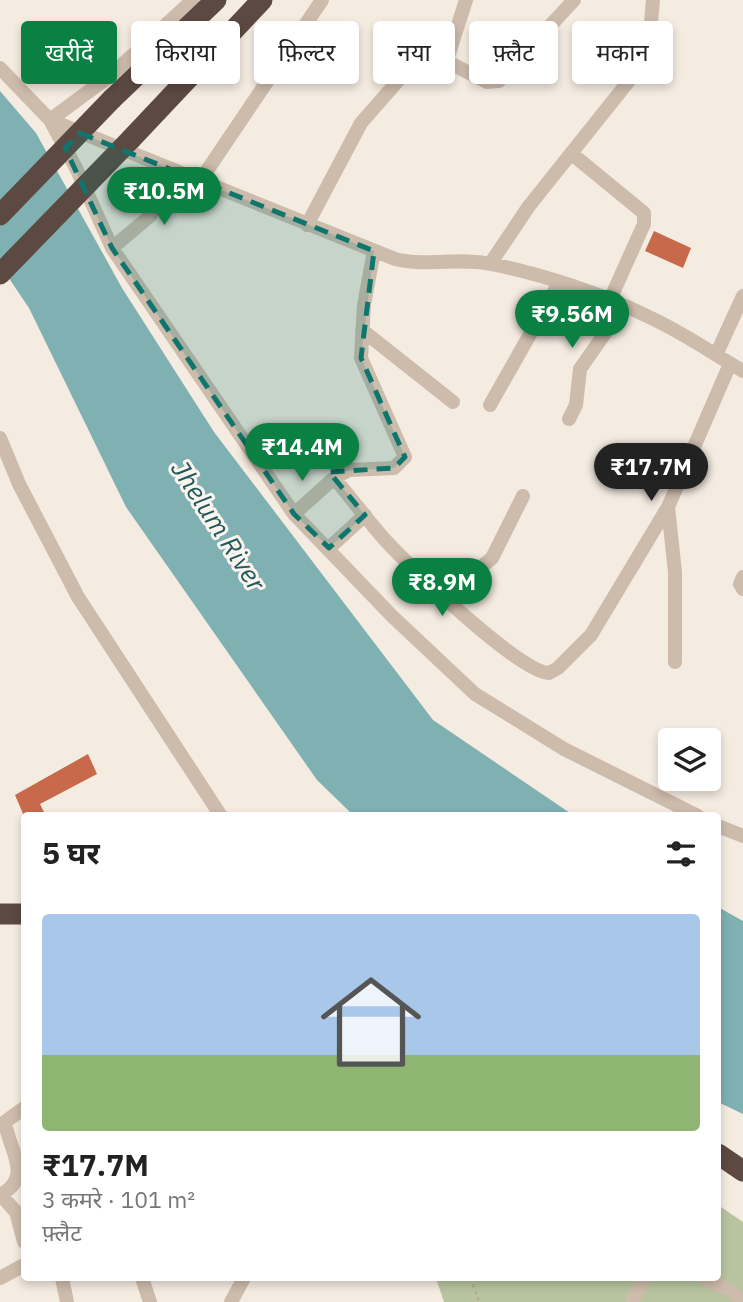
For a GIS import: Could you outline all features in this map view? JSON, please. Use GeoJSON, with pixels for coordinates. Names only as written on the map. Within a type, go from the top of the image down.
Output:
{"type":"FeatureCollection","features":[{"type":"Feature","properties":{"kind":"highway"},"geometry":{"type":"LineString","coordinates":[[0,215],[112,99],[216,0]]}},
{"type":"Feature","properties":{"kind":"highway"},"geometry":{"type":"LineString","coordinates":[[0,274],[262,0]]}},
{"type":"Feature","properties":{"kind":"highway"},"geometry":{"type":"LineString","coordinates":[[0,914],[21,914]]}},
{"type":"Feature","properties":{"kind":"highway"},"geometry":{"type":"LineString","coordinates":[[721,1156],[743,1171]]}},
{"type":"Feature","properties":{"kind":"street"},"geometry":{"type":"LineString","coordinates":[[50,120],[111,75],[193,0]]}},
{"type":"Feature","properties":{"kind":"street"},"geometry":{"type":"LineString","coordinates":[[200,181],[323,0]]}},
{"type":"Feature","properties":{"kind":"street"},"geometry":{"type":"LineString","coordinates":[[455,37],[466,0]]}},
{"type":"Feature","properties":{"kind":"street"},"geometry":{"type":"LineString","coordinates":[[455,66],[487,82],[499,81],[574,0]]}},
{"type":"Feature","properties":{"kind":"street"},"geometry":{"type":"LineString","coordinates":[[490,264],[529,206],[640,67],[649,45],[653,0]]}},
{"type":"Feature","properties":{"kind":"street"},"geometry":{"type":"LineString","coordinates":[[0,68],[50,120],[77,170],[112,248],[294,514],[401,625],[475,694],[564,750],[690,812]]}},
{"type":"Feature","properties":{"kind":"street"},"geometry":{"type":"LineString","coordinates":[[307,225],[361,123],[395,84]]}},
{"type":"Feature","properties":{"kind":"street"},"geometry":{"type":"LineString","coordinates":[[50,120],[307,225],[411,263],[490,264],[559,283],[624,306],[650,317],[737,367],[668,507],[591,635],[558,668],[549,673],[532,669],[445,597],[384,540],[334,478]]}},
{"type":"Feature","properties":{"kind":"street"},"geometry":{"type":"LineString","coordinates":[[572,154],[644,213],[644,224],[609,302]]}},
{"type":"Feature","properties":{"kind":"street"},"geometry":{"type":"LineString","coordinates":[[112,248],[150,216],[173,171]]}},
{"type":"Feature","properties":{"kind":"street"},"geometry":{"type":"LineString","coordinates":[[294,514],[334,478],[349,470],[394,468],[405,457],[364,369],[362,330],[374,251]]}},
{"type":"Feature","properties":{"kind":"street"},"geometry":{"type":"LineString","coordinates":[[490,405],[559,283]]}},
{"type":"Feature","properties":{"kind":"street"},"geometry":{"type":"LineString","coordinates":[[716,355],[743,296]]}},
{"type":"Feature","properties":{"kind":"street"},"geometry":{"type":"LineString","coordinates":[[569,419],[576,405],[580,369],[624,306]]}},
{"type":"Feature","properties":{"kind":"street"},"geometry":{"type":"LineString","coordinates":[[362,330],[453,402]]}},
{"type":"Feature","properties":{"kind":"street"},"geometry":{"type":"LineString","coordinates":[[0,438],[19,484],[78,597],[218,812]]}},
{"type":"Feature","properties":{"kind":"street"},"geometry":{"type":"LineString","coordinates":[[445,597],[492,558],[523,496]]}},
{"type":"Feature","properties":{"kind":"street"},"geometry":{"type":"LineString","coordinates":[[668,507],[675,572],[675,662]]}},
{"type":"Feature","properties":{"kind":"street"},"geometry":{"type":"LineString","coordinates":[[329,548],[365,515]]}},
{"type":"Feature","properties":{"kind":"street"},"geometry":{"type":"LineString","coordinates":[[743,577],[740,582],[743,589]]}},
{"type":"Feature","properties":{"kind":"street"},"geometry":{"type":"LineString","coordinates":[[721,827],[743,836]]}},
{"type":"Feature","properties":{"kind":"street"},"geometry":{"type":"LineString","coordinates":[[20,1214],[1,1194],[14,1187],[18,1178],[3,1120],[21,1110]]}},
{"type":"Feature","properties":{"kind":"street"},"geometry":{"type":"LineString","coordinates":[[0,1278],[21,1267]]}},
{"type":"Feature","properties":{"kind":"street"},"geometry":{"type":"LineString","coordinates":[[63,1281],[67,1302]]}},
{"type":"Feature","properties":{"kind":"street"},"geometry":{"type":"LineString","coordinates":[[143,1281],[150,1302]]}},
{"type":"Feature","properties":{"kind":"street"},"geometry":{"type":"LineString","coordinates":[[231,1302],[242,1281]]}},
{"type":"Feature","properties":{"kind":"street"},"geometry":{"type":"LineString","coordinates":[[632,1302],[643,1281]]}},
{"type":"Feature","properties":{"kind":"street"},"geometry":{"type":"LineString","coordinates":[[710,1281],[730,1290],[742,1302]]}},
{"type":"Feature","properties":{"kind":"path"},"geometry":{"type":"LineString","coordinates":[[472,1281],[479,1302]]}},
{"type":"Feature","properties":{"kind":"highlighted area"},"geometry":{"type":"Polygon","coordinates":[[[80,133],[374,251],[361,358],[405,457],[394,468],[329,472],[365,515],[329,548],[294,514],[112,248],[65,148],[80,133]]]}},
{"type":"Feature","properties":{"kind":"green space"},"geometry":{"type":"Polygon","coordinates":[[[721,1207],[743,1222],[743,1302],[444,1302],[437,1281],[721,1281],[721,1207]]]}},
{"type":"Feature","properties":{"kind":"water","name":"Jhelum River"},"geometry":{"type":"Polygon","coordinates":[[[0,91],[36,133],[122,288],[214,432],[433,720],[569,812],[350,812],[317,780],[126,507],[29,308],[0,265],[0,91]]]}},
{"type":"Feature","properties":{"kind":"water"},"geometry":{"type":"Polygon","coordinates":[[[721,909],[743,921],[743,1114],[721,1103],[721,909]]]}},
{"type":"Feature","properties":{"kind":"building"},"geometry":{"type":"Polygon","coordinates":[[[654,231],[691,248],[683,268],[645,251],[654,231]]]}},
{"type":"Feature","properties":{"kind":"building"},"geometry":{"type":"Polygon","coordinates":[[[88,754],[97,774],[40,804],[44,812],[22,812],[15,795],[88,754]]]}}]}
